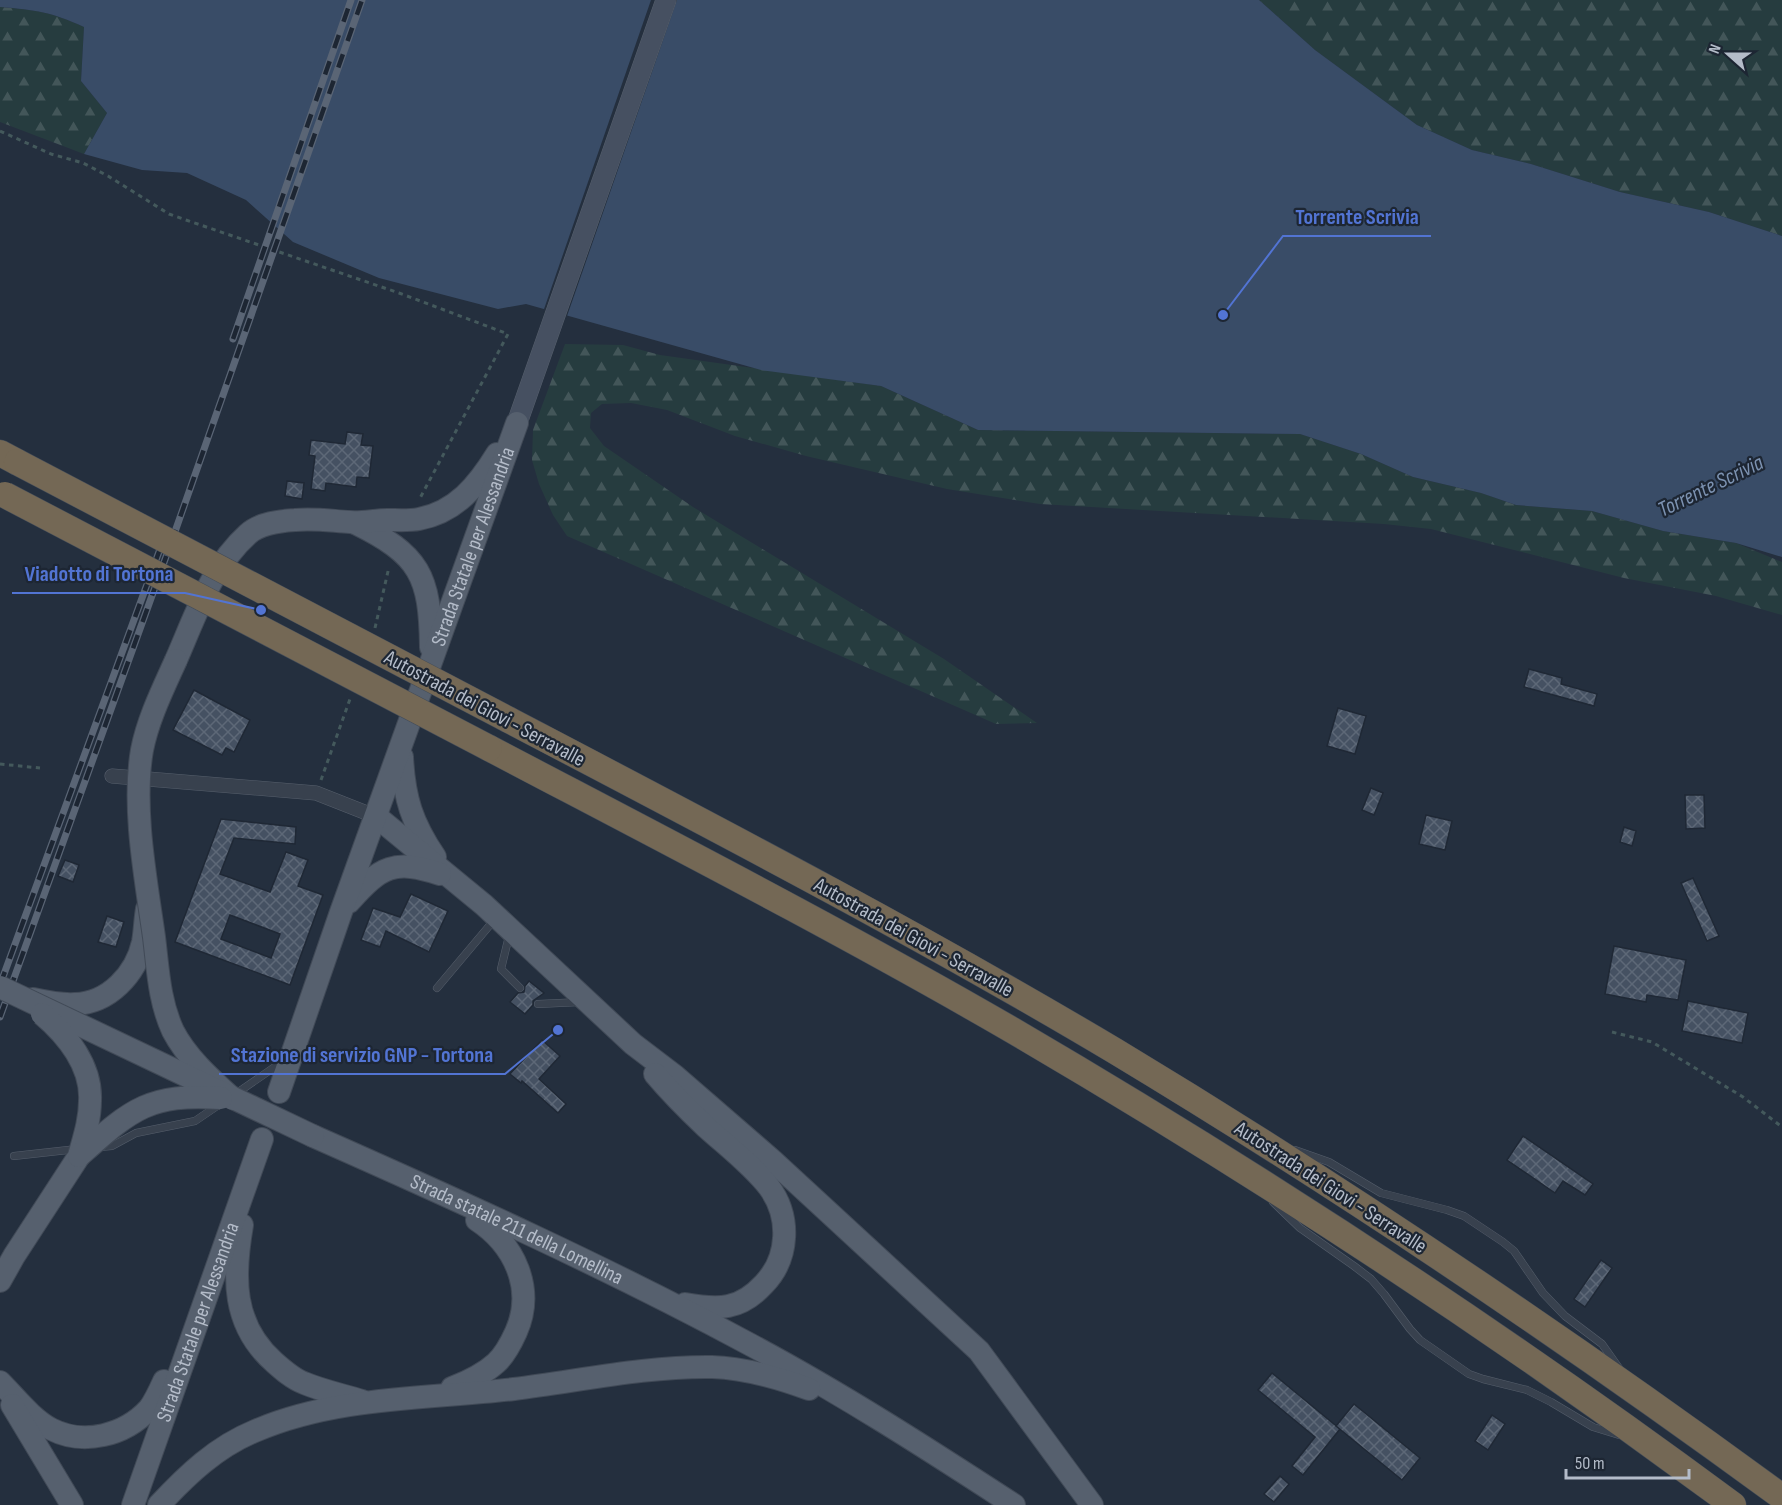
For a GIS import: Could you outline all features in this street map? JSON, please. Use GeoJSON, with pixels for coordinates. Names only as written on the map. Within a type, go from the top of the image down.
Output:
{"type":"FeatureCollection","features":[{"type":"Feature","properties":{"kind":"highway","name":"Autostrada dei Giovi - Serravalle"},"geometry":{"type":"LineString","coordinates":[[9,458],[509,720],[963,963],[1113,1050],[1251,1134],[1432,1251],[1637,1392],[1782,1497]]}},
{"type":"Feature","properties":{"kind":"highway","name":"Autostrada dei Giovi - Serravalle"},"geometry":{"type":"LineString","coordinates":[[3,494],[684,851],[1011,1030],[1234,1164],[1422,1287],[1653,1446],[1733,1505]]}},
{"type":"Feature","properties":{"kind":"main road","name":"Strada Statale per Alessandria"},"geometry":{"type":"LineString","coordinates":[[279,1092],[666,0]]}},
{"type":"Feature","properties":{"kind":"main road"},"geometry":{"type":"LineString","coordinates":[[233,1099],[202,1071],[174,1032],[164,1008],[148,899],[140,817],[139,783],[142,750],[152,716],[207,588],[230,553],[250,532],[277,521],[417,520],[439,514],[456,504],[483,476],[517,423]]}},
{"type":"Feature","properties":{"kind":"main road"},"geometry":{"type":"LineString","coordinates":[[353,522],[393,543],[414,564],[423,580],[428,598],[431,662]]}},
{"type":"Feature","properties":{"kind":"main road"},"geometry":{"type":"LineString","coordinates":[[402,746],[405,791],[411,815],[424,841],[447,876]]}},
{"type":"Feature","properties":{"kind":"main road"},"geometry":{"type":"LineString","coordinates":[[376,817],[503,924],[633,1044],[675,1076],[773,1161],[980,1351],[1092,1505]]}},
{"type":"Feature","properties":{"kind":"main road"},"geometry":{"type":"LineString","coordinates":[[341,912],[372,877],[385,870],[409,866],[447,876]]}},
{"type":"Feature","properties":{"kind":"main road"},"geometry":{"type":"LineString","coordinates":[[10,992],[56,1004],[78,1004],[98,999],[113,991],[125,980],[134,965],[142,943],[148,899]]}},
{"type":"Feature","properties":{"kind":"main road"},"geometry":{"type":"LineString","coordinates":[[10,992],[60,1031],[81,1060],[88,1080],[91,1099],[79,1156]]}},
{"type":"Feature","properties":{"kind":"main road","name":"Strada statale 211 della Lomellina"},"geometry":{"type":"LineString","coordinates":[[10,992],[233,1099],[426,1186],[666,1300],[752,1345],[865,1411],[1014,1505]]}},
{"type":"Feature","properties":{"kind":"main road"},"geometry":{"type":"LineString","coordinates":[[633,1044],[683,1106],[770,1188],[779,1206],[785,1230],[783,1252],[773,1275],[752,1297],[736,1305],[718,1308],[666,1300]]}},
{"type":"Feature","properties":{"kind":"main road"},"geometry":{"type":"LineString","coordinates":[[0,1281],[79,1156],[122,1118],[154,1102],[194,1096],[233,1099]]}},
{"type":"Feature","properties":{"kind":"main road","name":"Strada Statale per Alessandria"},"geometry":{"type":"LineString","coordinates":[[133,1505],[262,1139]]}},
{"type":"Feature","properties":{"kind":"main road"},"geometry":{"type":"LineString","coordinates":[[251,1171],[238,1251],[236,1287],[242,1316],[250,1333],[262,1352],[282,1370],[302,1383],[369,1402]]}},
{"type":"Feature","properties":{"kind":"main road"},"geometry":{"type":"LineString","coordinates":[[426,1186],[499,1238],[512,1255],[522,1277],[524,1299],[517,1330],[497,1363],[477,1377],[436,1395]]}},
{"type":"Feature","properties":{"kind":"main road"},"geometry":{"type":"LineString","coordinates":[[0,1382],[33,1415],[51,1429],[68,1436],[86,1438],[117,1431],[134,1422],[150,1408],[204,1302]]}},
{"type":"Feature","properties":{"kind":"main road"},"geometry":{"type":"LineString","coordinates":[[159,1505],[187,1474],[220,1450],[254,1431],[290,1418],[369,1402],[512,1389],[679,1368],[714,1367],[755,1373],[793,1383],[865,1411]]}},
{"type":"Feature","properties":{"kind":"main road"},"geometry":{"type":"LineString","coordinates":[[0,1382],[72,1505]]}},
{"type":"Feature","properties":{"kind":"street"},"geometry":{"type":"LineString","coordinates":[[112,776],[316,794],[376,817]]}},
{"type":"Feature","properties":{"kind":"lane"},"geometry":{"type":"LineString","coordinates":[[437,988],[503,924]]}},
{"type":"Feature","properties":{"kind":"lane"},"geometry":{"type":"LineString","coordinates":[[503,924],[501,969],[520,988]]}},
{"type":"Feature","properties":{"kind":"lane"},"geometry":{"type":"LineString","coordinates":[[538,1004],[587,1001]]}},
{"type":"Feature","properties":{"kind":"lane"},"geometry":{"type":"LineString","coordinates":[[15,1156],[112,1146],[136,1133],[195,1121],[291,1055]]}},
{"type":"Feature","properties":{"kind":"lane"},"geometry":{"type":"LineString","coordinates":[[1251,1134],[1329,1162],[1381,1193],[1464,1216],[1514,1251],[1543,1293],[1565,1316],[1602,1344],[1637,1392]]}},
{"type":"Feature","properties":{"kind":"lane"},"geometry":{"type":"LineString","coordinates":[[1234,1164],[1299,1228],[1371,1279],[1404,1323],[1420,1340],[1469,1374],[1527,1390],[1593,1427],[1653,1446]]}},
{"type":"Feature","properties":{"kind":"path"},"geometry":{"type":"LineString","coordinates":[[0,131],[51,154],[83,163],[169,214],[399,293],[508,334],[418,501]]}},
{"type":"Feature","properties":{"kind":"path"},"geometry":{"type":"LineString","coordinates":[[0,765],[40,768]]}},
{"type":"Feature","properties":{"kind":"path"},"geometry":{"type":"LineString","coordinates":[[1612,1032],[1644,1039],[1661,1047],[1743,1097],[1782,1127]]}},
{"type":"Feature","properties":{"kind":"green space"},"geometry":{"type":"Polygon","coordinates":[[[1259,0],[1782,0],[1782,236],[1709,212],[1620,192],[1531,164],[1472,150],[1417,125],[1315,50],[1259,0]]]}},
{"type":"Feature","properties":{"kind":"green space"},"geometry":{"type":"Polygon","coordinates":[[[0,7],[43,12],[84,27],[81,81],[107,113],[84,154],[0,122],[0,7]]]}},
{"type":"Feature","properties":{"kind":"green space"},"geometry":{"type":"Polygon","coordinates":[[[565,344],[623,345],[660,355],[881,386],[978,430],[1300,434],[1361,454],[1413,477],[1481,493],[1516,505],[1592,511],[1663,531],[1736,543],[1782,562],[1782,615],[1716,596],[1624,578],[1431,529],[1384,524],[1040,504],[947,489],[806,456],[735,436],[667,410],[631,403],[602,404],[591,413],[590,428],[604,446],[693,507],[944,659],[1037,723],[996,724],[567,536],[553,515],[539,484],[532,460],[533,430],[565,344]]]}},
{"type":"Feature","properties":{"kind":"water"},"geometry":{"type":"Polygon","coordinates":[[[0,0],[1259,0],[1315,50],[1417,125],[1472,150],[1531,164],[1620,192],[1709,212],[1782,236],[1782,557],[1736,543],[1663,531],[1592,511],[1516,505],[1481,493],[1413,477],[1361,454],[1300,434],[978,430],[881,386],[761,370],[526,304],[498,309],[379,278],[293,242],[246,200],[187,173],[142,170],[84,154],[107,113],[81,81],[84,27],[43,12],[0,7],[0,0]]]}},
{"type":"Feature","properties":{"kind":"pier"},"geometry":{"type":"Polygon","coordinates":[[[651,0],[677,0],[566,319],[543,312],[651,0]]]}},
{"type":"Feature","properties":{"kind":"building"},"geometry":{"type":"Polygon","coordinates":[[[347,432],[363,434],[361,445],[373,446],[369,478],[357,477],[356,487],[326,483],[325,491],[311,489],[315,456],[309,455],[311,440],[345,444],[347,432]]]}},
{"type":"Feature","properties":{"kind":"building"},"geometry":{"type":"Polygon","coordinates":[[[287,481],[304,483],[302,499],[285,496],[287,481]]]}},
{"type":"Feature","properties":{"kind":"building"},"geometry":{"type":"Polygon","coordinates":[[[1529,669],[1562,678],[1561,684],[1597,694],[1594,706],[1524,687],[1529,669]]]}},
{"type":"Feature","properties":{"kind":"building"},"geometry":{"type":"Polygon","coordinates":[[[194,690],[250,720],[234,752],[226,748],[222,755],[173,730],[194,690]]]}},
{"type":"Feature","properties":{"kind":"building"},"geometry":{"type":"Polygon","coordinates":[[[1338,708],[1366,716],[1355,754],[1327,746],[1338,708]]]}},
{"type":"Feature","properties":{"kind":"building"},"geometry":{"type":"Polygon","coordinates":[[[1371,788],[1383,793],[1374,815],[1362,810],[1371,788]]]}},
{"type":"Feature","properties":{"kind":"building"},"geometry":{"type":"Polygon","coordinates":[[[1685,795],[1704,795],[1705,828],[1686,829],[1685,795]]]}},
{"type":"Feature","properties":{"kind":"building"},"geometry":{"type":"Polygon","coordinates":[[[1426,815],[1452,821],[1445,850],[1419,844],[1426,815]]]}},
{"type":"Feature","properties":{"kind":"building"},"geometry":{"type":"Polygon","coordinates":[[[221,819],[296,827],[295,844],[234,838],[220,874],[270,892],[286,852],[308,860],[298,886],[323,895],[290,985],[175,942],[221,819]],[[230,915],[221,939],[271,958],[280,934],[230,915]]]}},
{"type":"Feature","properties":{"kind":"building"},"geometry":{"type":"Polygon","coordinates":[[[1624,827],[1636,831],[1632,846],[1620,842],[1624,827]]]}},
{"type":"Feature","properties":{"kind":"building"},"geometry":{"type":"Polygon","coordinates":[[[65,860],[79,865],[73,882],[58,876],[65,860]]]}},
{"type":"Feature","properties":{"kind":"building"},"geometry":{"type":"Polygon","coordinates":[[[1693,878],[1719,936],[1707,941],[1681,883],[1693,878]]]}},
{"type":"Feature","properties":{"kind":"building"},"geometry":{"type":"Polygon","coordinates":[[[411,894],[448,911],[429,952],[386,931],[380,947],[361,940],[373,908],[400,917],[411,894]]]}},
{"type":"Feature","properties":{"kind":"building"},"geometry":{"type":"Polygon","coordinates":[[[107,916],[124,922],[116,947],[98,942],[107,916]]]}},
{"type":"Feature","properties":{"kind":"building"},"geometry":{"type":"Polygon","coordinates":[[[1614,946],[1686,960],[1678,1000],[1647,995],[1646,1002],[1605,994],[1614,946]]]}},
{"type":"Feature","properties":{"kind":"building"},"geometry":{"type":"Polygon","coordinates":[[[529,981],[544,993],[533,1001],[533,1005],[525,1014],[510,1002],[518,993],[524,992],[529,981]]]}},
{"type":"Feature","properties":{"kind":"building"},"geometry":{"type":"Polygon","coordinates":[[[1688,1001],[1748,1013],[1742,1043],[1682,1031],[1688,1001]]]}},
{"type":"Feature","properties":{"kind":"building"},"geometry":{"type":"Polygon","coordinates":[[[542,1040],[560,1056],[539,1079],[566,1104],[558,1113],[522,1081],[521,1083],[510,1074],[542,1040]]]}},
{"type":"Feature","properties":{"kind":"building"},"geometry":{"type":"Polygon","coordinates":[[[1523,1136],[1593,1184],[1585,1195],[1563,1181],[1555,1193],[1507,1160],[1523,1136]]]}},
{"type":"Feature","properties":{"kind":"building"},"geometry":{"type":"Polygon","coordinates":[[[1601,1260],[1612,1268],[1585,1307],[1574,1299],[1601,1260]]]}},
{"type":"Feature","properties":{"kind":"building"},"geometry":{"type":"Polygon","coordinates":[[[1272,1373],[1340,1429],[1303,1475],[1292,1466],[1315,1437],[1258,1390],[1272,1373]]]}},
{"type":"Feature","properties":{"kind":"building"},"geometry":{"type":"Polygon","coordinates":[[[1354,1404],[1420,1458],[1402,1480],[1336,1426],[1354,1404]]]}},
{"type":"Feature","properties":{"kind":"building"},"geometry":{"type":"Polygon","coordinates":[[[1492,1415],[1505,1424],[1488,1450],[1475,1441],[1492,1415]]]}},
{"type":"Feature","properties":{"kind":"building"},"geometry":{"type":"Polygon","coordinates":[[[1280,1476],[1289,1484],[1274,1502],[1264,1494],[1280,1476]]]}},
{"type":"Feature","properties":{"kind":"railway"},"geometry":{"type":"LineString","coordinates":[[233,339],[351,0]]}},
{"type":"Feature","properties":{"kind":"railway"},"geometry":{"type":"LineString","coordinates":[[0,1017],[171,543],[362,0]]}},
{"type":"Feature","properties":{"kind":"railway"},"geometry":{"type":"LineString","coordinates":[[0,985],[160,549]]}},
{"type":"Feature","properties":{"kind":"place","name":"Torrente Scrivia"},"geometry":{"type":"Point","coordinates":[1223,315]}},
{"type":"Feature","properties":{"kind":"place","name":"Viadotto di Tortona"},"geometry":{"type":"Point","coordinates":[261,610]}},
{"type":"Feature","properties":{"kind":"place","name":"Stazione di servizio GNP - Tortona"},"geometry":{"type":"Point","coordinates":[558,1030]}}]}
